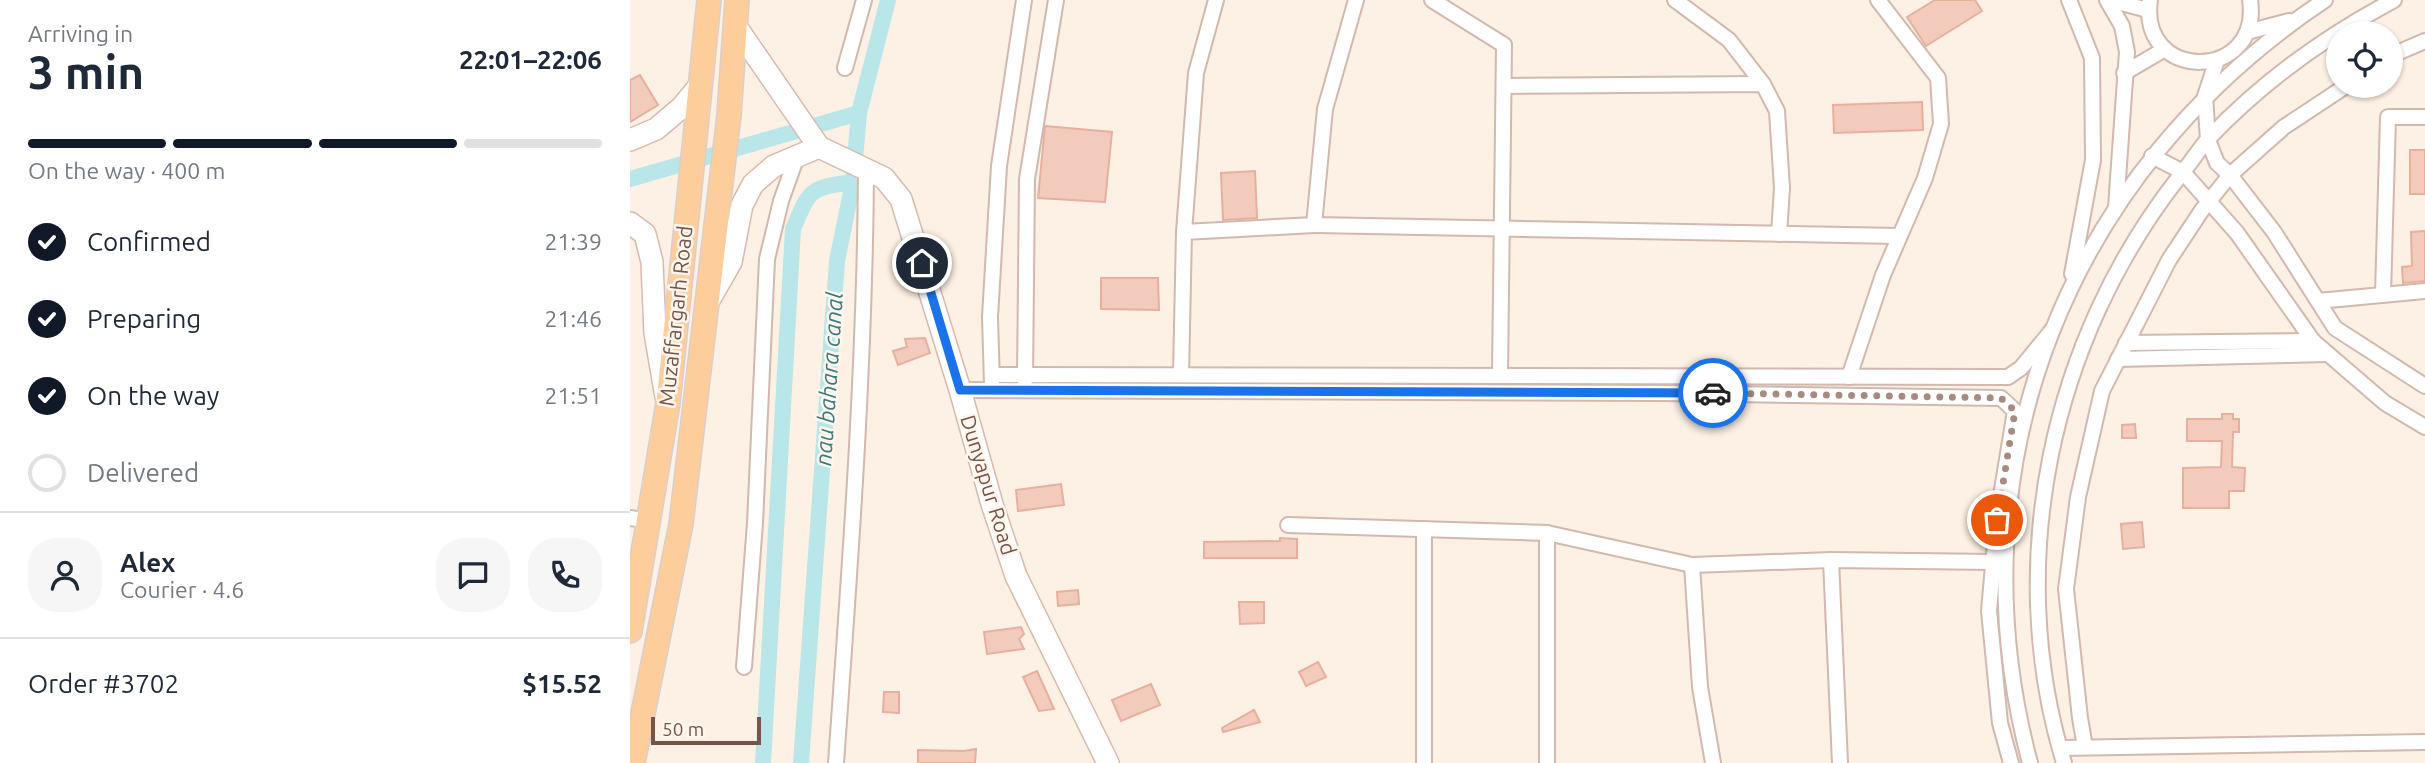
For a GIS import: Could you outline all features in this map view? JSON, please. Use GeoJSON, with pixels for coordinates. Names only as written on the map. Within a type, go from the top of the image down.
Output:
{"type":"FeatureCollection","features":[{"type":"Feature","properties":{"kind":"main road","name":"Muzaffargarh Road"},"geometry":{"type":"LineString","coordinates":[[633,763],[681,524],[729,115],[737,0]]}},
{"type":"Feature","properties":{"kind":"main road","name":"Muzaffargarh Road"},"geometry":{"type":"LineString","coordinates":[[630,631],[640,519],[667,403],[701,84],[705,7]]}},
{"type":"Feature","properties":{"kind":"main road"},"geometry":{"type":"LineString","coordinates":[[705,306],[732,262],[742,205],[753,184],[775,166],[820,145],[735,25]]}},
{"type":"Feature","properties":{"kind":"main road"},"geometry":{"type":"LineString","coordinates":[[630,140],[656,129],[682,107],[701,84]]}},
{"type":"Feature","properties":{"kind":"main road","name":"Dunyapur Road"},"geometry":{"type":"LineString","coordinates":[[820,145],[884,177],[901,199],[1016,576],[1108,763]]}},
{"type":"Feature","properties":{"kind":"main road"},"geometry":{"type":"LineString","coordinates":[[630,223],[645,234],[652,262],[655,333],[667,403]]}},
{"type":"Feature","properties":{"kind":"street"},"geometry":{"type":"LineString","coordinates":[[845,68],[864,0]]}},
{"type":"Feature","properties":{"kind":"street"},"geometry":{"type":"LineString","coordinates":[[992,382],[990,317],[999,166],[1024,0]]}},
{"type":"Feature","properties":{"kind":"street"},"geometry":{"type":"LineString","coordinates":[[1025,382],[1027,179],[1056,0]]}},
{"type":"Feature","properties":{"kind":"street"},"geometry":{"type":"LineString","coordinates":[[1181,375],[1184,232],[1196,72],[1216,0]]}},
{"type":"Feature","properties":{"kind":"street"},"geometry":{"type":"LineString","coordinates":[[1314,225],[1325,109],[1356,0]]}},
{"type":"Feature","properties":{"kind":"street"},"geometry":{"type":"LineString","coordinates":[[1432,0],[1504,45],[1500,376]]}},
{"type":"Feature","properties":{"kind":"street"},"geometry":{"type":"LineString","coordinates":[[1675,0],[1729,40],[1763,84],[1777,111],[1782,188],[1779,234]]}},
{"type":"Feature","properties":{"kind":"street"},"geometry":{"type":"LineString","coordinates":[[1849,377],[1883,275],[1926,178],[1941,124],[1938,78],[1878,0]]}},
{"type":"Feature","properties":{"kind":"street"},"geometry":{"type":"LineString","coordinates":[[2068,0],[2092,58],[2094,160],[2069,292]]}},
{"type":"Feature","properties":{"kind":"street"},"geometry":{"type":"LineString","coordinates":[[2108,0],[2122,26],[2127,52],[2116,209]]}},
{"type":"Feature","properties":{"kind":"street"},"geometry":{"type":"LineString","coordinates":[[2108,0],[2149,5],[2152,32],[2165,49],[2184,61],[2195,63],[2217,60],[2236,49],[2247,32],[2252,11],[2250,0]]}},
{"type":"Feature","properties":{"kind":"street"},"geometry":{"type":"LineString","coordinates":[[2030,763],[2020,722],[2008,643],[2008,523],[2022,431],[2039,367],[2053,329],[2087,257],[2152,156],[2205,96],[2255,51],[2325,0]]}},
{"type":"Feature","properties":{"kind":"street"},"geometry":{"type":"LineString","coordinates":[[2064,763],[2046,682],[2039,603],[2041,524],[2052,447],[2073,370],[2103,298],[2141,229],[2208,140],[2272,81],[2303,57],[2335,34],[2394,0]]}},
{"type":"Feature","properties":{"kind":"street"},"geometry":{"type":"LineString","coordinates":[[2247,32],[2297,19]]}},
{"type":"Feature","properties":{"kind":"street"},"geometry":{"type":"LineString","coordinates":[[2403,50],[2425,41]]}},
{"type":"Feature","properties":{"kind":"street"},"geometry":{"type":"LineString","coordinates":[[2124,73],[2165,49]]}},
{"type":"Feature","properties":{"kind":"street"},"geometry":{"type":"LineString","coordinates":[[2217,60],[2205,96],[2208,140],[2217,163],[2230,175],[2274,232],[2335,328],[2425,386]]}},
{"type":"Feature","properties":{"kind":"street"},"geometry":{"type":"LineString","coordinates":[[1504,86],[1763,84]]}},
{"type":"Feature","properties":{"kind":"street"},"geometry":{"type":"LineString","coordinates":[[2085,747],[2066,589],[2078,497],[2102,391],[2169,260],[2209,201],[2230,175],[2284,127],[2328,98]]}},
{"type":"Feature","properties":{"kind":"street"},"geometry":{"type":"LineString","coordinates":[[2383,295],[2388,117],[2425,117]]}},
{"type":"Feature","properties":{"kind":"street"},"geometry":{"type":"LineString","coordinates":[[744,667],[755,523],[767,259],[781,201],[797,156]]}},
{"type":"Feature","properties":{"kind":"street"},"geometry":{"type":"LineString","coordinates":[[2152,156],[2183,172],[2237,233],[2313,341],[2385,403],[2425,427]]}},
{"type":"Feature","properties":{"kind":"street"},"geometry":{"type":"LineString","coordinates":[[836,763],[865,266],[866,168]]}},
{"type":"Feature","properties":{"kind":"street"},"geometry":{"type":"LineString","coordinates":[[1184,232],[1314,225],[1899,236]]}},
{"type":"Feature","properties":{"kind":"street"},"geometry":{"type":"LineString","coordinates":[[2318,301],[2425,291]]}},
{"type":"Feature","properties":{"kind":"street"},"geometry":{"type":"LineString","coordinates":[[1025,382],[1181,375],[2008,377],[2021,368],[2053,329]]}},
{"type":"Feature","properties":{"kind":"street"},"geometry":{"type":"LineString","coordinates":[[2126,343],[2313,341]]}},
{"type":"Feature","properties":{"kind":"street"},"geometry":{"type":"LineString","coordinates":[[2118,359],[2328,354]]}},
{"type":"Feature","properties":{"kind":"street"},"geometry":{"type":"LineString","coordinates":[[960,390],[992,382],[1025,382],[2001,398],[2015,411],[1999,508],[1989,611],[2000,723],[2011,763]]}},
{"type":"Feature","properties":{"kind":"street"},"geometry":{"type":"LineString","coordinates":[[1288,525],[1547,533],[1692,565],[1831,560],[1994,562]]}},
{"type":"Feature","properties":{"kind":"street"},"geometry":{"type":"LineString","coordinates":[[1424,529],[1424,763]]}},
{"type":"Feature","properties":{"kind":"street"},"geometry":{"type":"LineString","coordinates":[[1546,763],[1547,533]]}},
{"type":"Feature","properties":{"kind":"street"},"geometry":{"type":"LineString","coordinates":[[1831,560],[1840,763]]}},
{"type":"Feature","properties":{"kind":"street"},"geometry":{"type":"LineString","coordinates":[[1692,565],[1700,687],[1713,763]]}},
{"type":"Feature","properties":{"kind":"street"},"geometry":{"type":"LineString","coordinates":[[2060,748],[2425,742]]}},
{"type":"Feature","properties":{"kind":"building"},"geometry":{"type":"Polygon","coordinates":[[[1935,0],[1975,0],[1982,11],[1926,46],[1907,17],[1935,0]]]}},
{"type":"Feature","properties":{"kind":"building"},"geometry":{"type":"Polygon","coordinates":[[[640,75],[658,105],[630,122],[630,80],[640,75]]]}},
{"type":"Feature","properties":{"kind":"building"},"geometry":{"type":"Polygon","coordinates":[[[1922,102],[1923,130],[1834,133],[1833,105],[1922,102]]]}},
{"type":"Feature","properties":{"kind":"building"},"geometry":{"type":"Polygon","coordinates":[[[1045,126],[1112,132],[1105,202],[1038,198],[1045,126]]]}},
{"type":"Feature","properties":{"kind":"building"},"geometry":{"type":"Polygon","coordinates":[[[2410,150],[2425,150],[2425,194],[2410,194],[2410,150]]]}},
{"type":"Feature","properties":{"kind":"building"},"geometry":{"type":"Polygon","coordinates":[[[1255,171],[1257,218],[1223,220],[1221,173],[1255,171]]]}},
{"type":"Feature","properties":{"kind":"building"},"geometry":{"type":"Polygon","coordinates":[[[2425,231],[2425,281],[2403,283],[2402,267],[2412,266],[2411,232],[2425,231]]]}},
{"type":"Feature","properties":{"kind":"building"},"geometry":{"type":"Polygon","coordinates":[[[1101,278],[1158,278],[1159,310],[1101,309],[1101,278]]]}},
{"type":"Feature","properties":{"kind":"building"},"geometry":{"type":"Polygon","coordinates":[[[925,338],[930,353],[898,365],[893,351],[907,347],[905,339],[925,338]]]}},
{"type":"Feature","properties":{"kind":"building"},"geometry":{"type":"Polygon","coordinates":[[[2222,414],[2233,414],[2233,419],[2239,419],[2239,432],[2233,432],[2232,467],[2245,468],[2244,491],[2229,491],[2229,508],[2183,508],[2183,468],[2221,467],[2222,441],[2187,441],[2187,419],[2222,419],[2222,414]]]}},
{"type":"Feature","properties":{"kind":"building"},"geometry":{"type":"Polygon","coordinates":[[[2135,424],[2136,438],[2122,438],[2122,425],[2135,424]]]}},
{"type":"Feature","properties":{"kind":"building"},"geometry":{"type":"Polygon","coordinates":[[[1061,484],[1064,505],[1018,511],[1016,490],[1061,484]]]}},
{"type":"Feature","properties":{"kind":"building"},"geometry":{"type":"Polygon","coordinates":[[[2142,522],[2144,547],[2123,549],[2121,524],[2142,522]]]}},
{"type":"Feature","properties":{"kind":"building"},"geometry":{"type":"Polygon","coordinates":[[[1280,538],[1297,539],[1297,558],[1204,558],[1204,542],[1280,541],[1280,538]]]}},
{"type":"Feature","properties":{"kind":"building"},"geometry":{"type":"Polygon","coordinates":[[[1078,590],[1079,604],[1058,606],[1057,592],[1078,590]]]}},
{"type":"Feature","properties":{"kind":"building"},"geometry":{"type":"Polygon","coordinates":[[[1239,602],[1264,602],[1264,623],[1240,624],[1239,602]]]}},
{"type":"Feature","properties":{"kind":"building"},"geometry":{"type":"Polygon","coordinates":[[[1021,627],[1024,634],[1019,639],[1024,649],[987,654],[984,632],[1021,627]]]}},
{"type":"Feature","properties":{"kind":"building"},"geometry":{"type":"Polygon","coordinates":[[[1318,662],[1326,677],[1306,686],[1299,672],[1318,662]]]}},
{"type":"Feature","properties":{"kind":"building"},"geometry":{"type":"Polygon","coordinates":[[[1037,671],[1054,709],[1039,711],[1023,677],[1037,671]]]}},
{"type":"Feature","properties":{"kind":"building"},"geometry":{"type":"Polygon","coordinates":[[[1151,684],[1160,705],[1121,721],[1112,700],[1151,684]]]}},
{"type":"Feature","properties":{"kind":"building"},"geometry":{"type":"Polygon","coordinates":[[[884,692],[899,692],[899,713],[883,712],[884,692]]]}},
{"type":"Feature","properties":{"kind":"building"},"geometry":{"type":"Polygon","coordinates":[[[1254,710],[1260,722],[1223,732],[1222,728],[1254,710]]]}},
{"type":"Feature","properties":{"kind":"building"},"geometry":{"type":"Polygon","coordinates":[[[976,749],[975,763],[918,763],[918,750],[976,749]]]}},
{"type":"Feature","properties":{"kind":"waterway","name":"nau bahara canal"},"geometry":{"type":"LineString","coordinates":[[801,763],[837,261],[853,182],[859,113],[888,0]]}},
{"type":"Feature","properties":{"kind":"waterway"},"geometry":{"type":"LineString","coordinates":[[630,179],[859,113]]}},
{"type":"Feature","properties":{"kind":"waterway"},"geometry":{"type":"LineString","coordinates":[[763,763],[793,229],[803,206],[813,193],[827,186],[853,182]]}},
{"type":"Feature","properties":{"kind":"way so far"},"geometry":{"type":"LineString","coordinates":[[1713,393],[2001,398],[2015,411],[1997,520]]}},
{"type":"Feature","properties":{"kind":"route"},"geometry":{"type":"LineString","coordinates":[[922,263],[960,390],[1713,393]]}}]}
